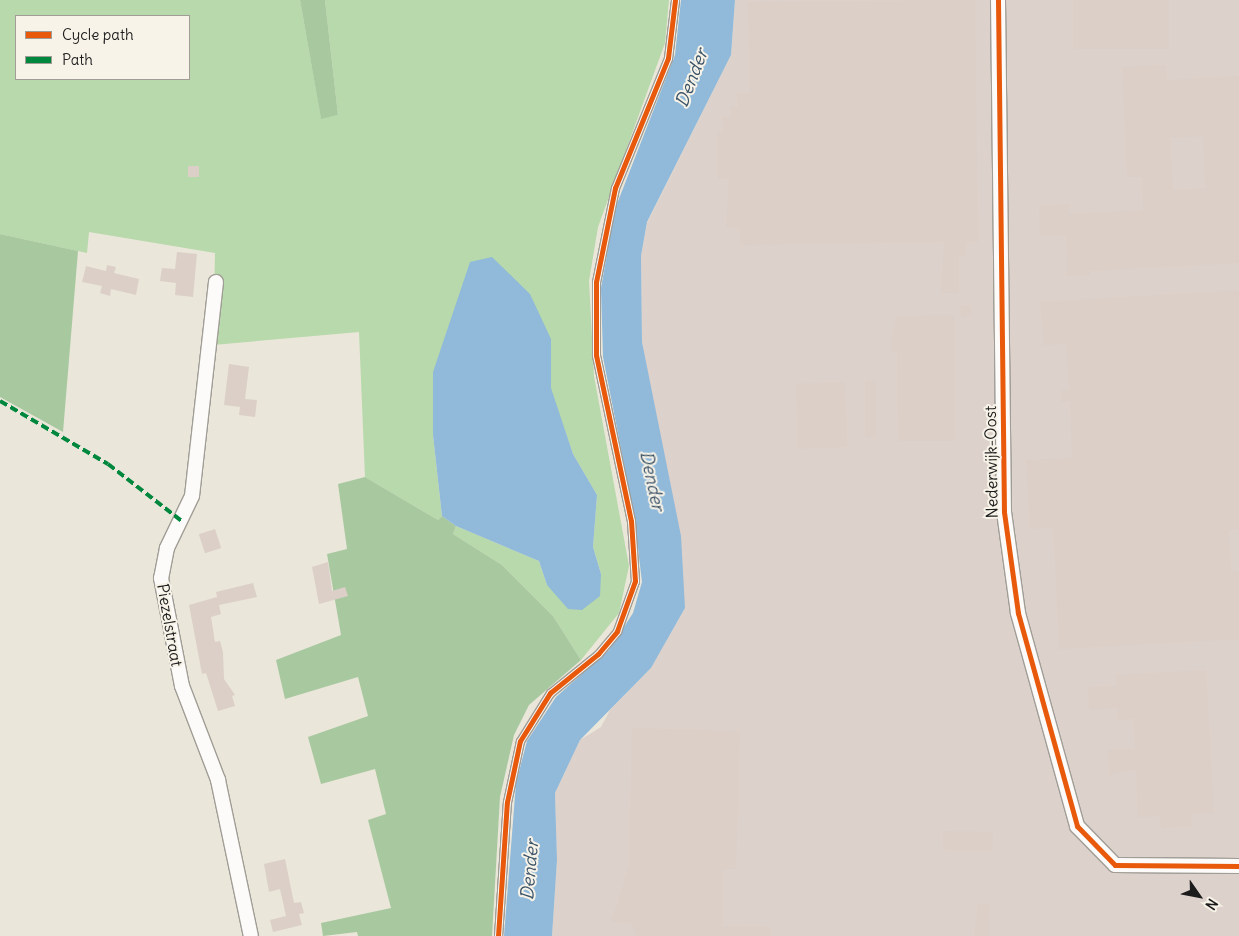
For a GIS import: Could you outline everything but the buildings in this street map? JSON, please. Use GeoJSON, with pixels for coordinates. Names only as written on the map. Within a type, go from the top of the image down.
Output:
{"type":"FeatureCollection","features":[{"type":"Feature","properties":{"kind":"street","name":"Nederwijk-Oost"},"geometry":{"type":"LineString","coordinates":[[998,0],[1004,512],[1018,614],[1076,826],[1115,865],[1239,866]]}},
{"type":"Feature","properties":{"kind":"street","name":"Piezelstraat"},"geometry":{"type":"LineString","coordinates":[[216,282],[192,496],[167,548],[161,578],[182,686],[218,780],[251,936]]}},
{"type":"Feature","properties":{"kind":"lane"},"geometry":{"type":"LineString","coordinates":[[498,936],[507,802],[520,741],[550,693],[612,637],[627,613],[635,581],[631,521],[596,355],[596,282],[615,188],[668,58],[676,0]]}},
{"type":"Feature","properties":{"kind":"shaded area"},"geometry":{"type":"Polygon","coordinates":[[[735,0],[1239,0],[1239,936],[552,936],[557,860],[555,793],[580,740],[601,727],[610,710],[651,668],[685,608],[642,342],[641,256],[647,223],[731,55],[735,0]]]}},
{"type":"Feature","properties":{"kind":"green space"},"geometry":{"type":"Polygon","coordinates":[[[0,0],[300,0],[321,118],[338,115],[325,0],[669,0],[665,43],[598,227],[589,281],[594,376],[629,566],[619,613],[581,660],[553,616],[502,565],[453,534],[456,526],[539,561],[547,585],[601,574],[593,547],[597,495],[573,454],[550,388],[551,339],[433,372],[433,435],[442,516],[438,520],[365,477],[359,332],[213,345],[215,253],[89,232],[87,253],[0,234],[0,0]]]}},
{"type":"Feature","properties":{"kind":"green space"},"geometry":{"type":"Polygon","coordinates":[[[300,0],[325,0],[338,115],[321,119],[300,0]]]}},
{"type":"Feature","properties":{"kind":"green space"},"geometry":{"type":"Polygon","coordinates":[[[0,234],[78,251],[63,432],[0,397],[0,234]]]}},
{"type":"Feature","properties":{"kind":"green space"},"geometry":{"type":"Polygon","coordinates":[[[365,477],[438,520],[442,516],[456,526],[453,534],[502,565],[553,616],[581,660],[529,705],[514,735],[500,797],[492,936],[358,936],[357,932],[323,936],[321,923],[391,908],[368,820],[386,814],[375,769],[321,784],[308,737],[368,716],[358,677],[285,699],[276,660],[341,635],[327,554],[347,549],[338,484],[365,477]]]}},
{"type":"Feature","properties":{"kind":"water","name":"Dender"},"geometry":{"type":"Polygon","coordinates":[[[681,0],[735,0],[731,55],[647,222],[641,256],[642,342],[681,536],[685,608],[651,668],[580,740],[555,793],[557,860],[552,936],[504,936],[516,783],[527,741],[556,697],[609,650],[633,613],[642,582],[634,515],[603,357],[601,288],[615,209],[675,55],[681,0]]]}},
{"type":"Feature","properties":{"kind":"water"},"geometry":{"type":"Polygon","coordinates":[[[492,257],[530,294],[551,339],[551,388],[573,454],[597,495],[593,547],[601,574],[600,596],[582,610],[568,609],[547,585],[539,561],[456,526],[442,516],[433,435],[433,372],[470,262],[492,257]]]}},
{"type":"Feature","properties":{"kind":"marked path"},"geometry":{"type":"LineString","coordinates":[[0,401],[108,464],[183,522]]}},
{"type":"Feature","properties":{"kind":"cycle path"},"geometry":{"type":"LineString","coordinates":[[498,936],[507,802],[520,741],[550,693],[598,654],[617,631],[635,581],[631,521],[596,355],[596,282],[615,188],[668,58],[675,0]]}},
{"type":"Feature","properties":{"kind":"cycle path"},"geometry":{"type":"LineString","coordinates":[[998,0],[1004,512],[1018,613],[1077,826],[1115,865],[1239,866]]}}]}
